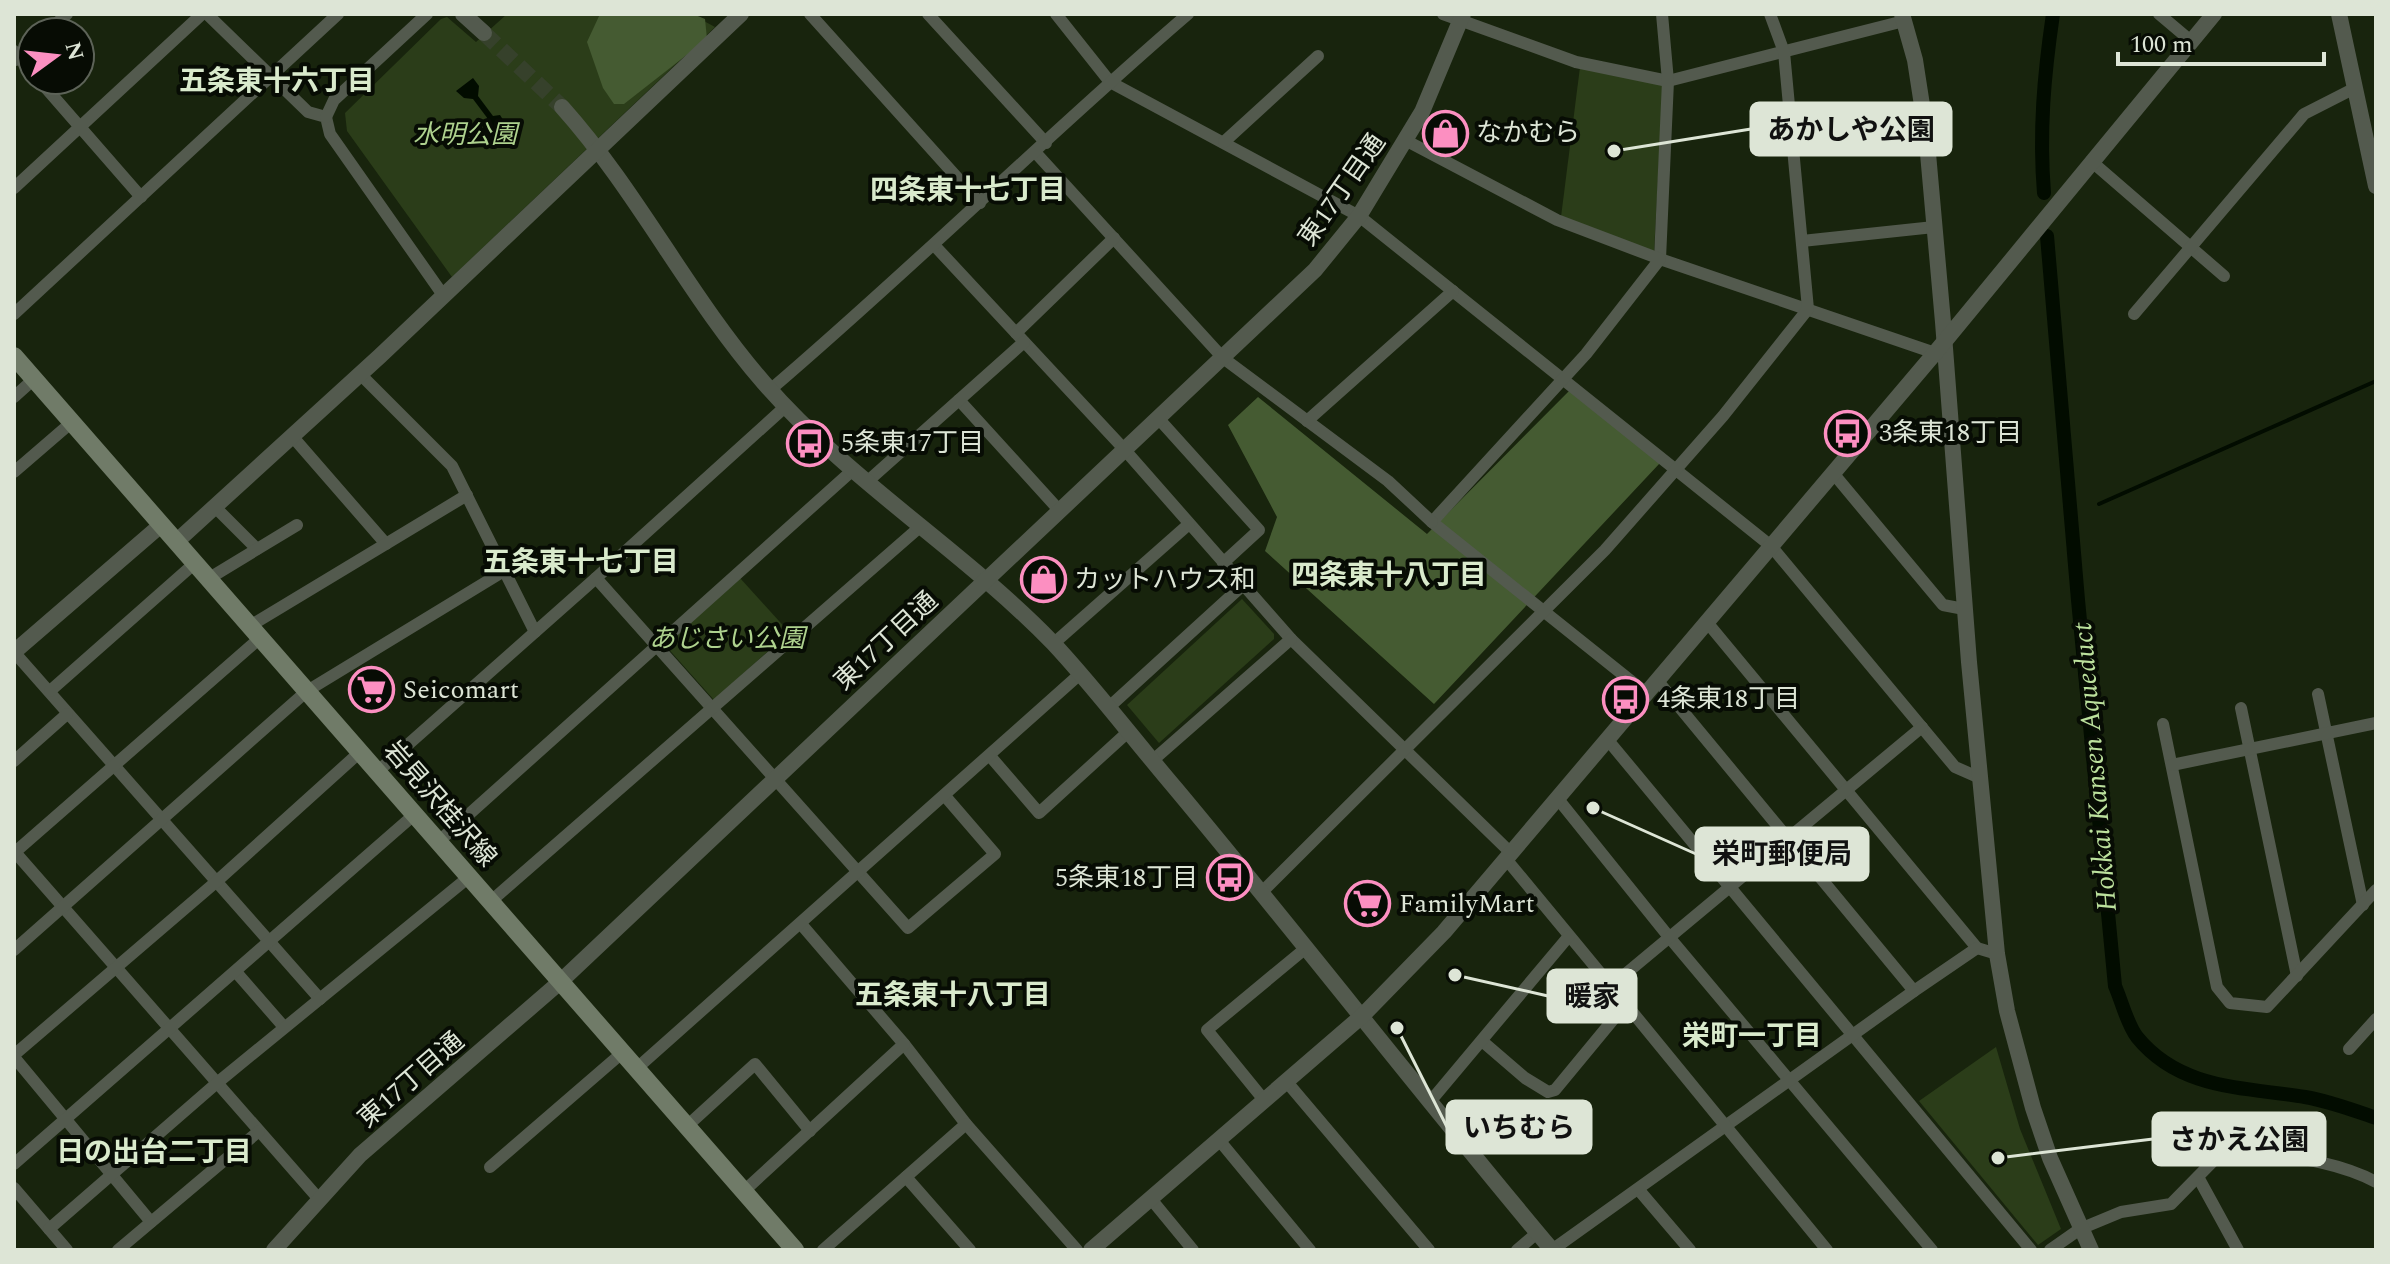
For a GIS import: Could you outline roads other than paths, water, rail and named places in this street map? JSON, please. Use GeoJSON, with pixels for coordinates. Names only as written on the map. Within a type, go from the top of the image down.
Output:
{"type":"FeatureCollection","features":[{"type":"Feature","properties":{"kind":"main road","name":"岩見沢桂沢線"},"geometry":{"type":"LineString","coordinates":[[14,356],[795,1250]]}},
{"type":"Feature","properties":{"kind":"street"},"geometry":{"type":"LineString","coordinates":[[14,188],[205,14],[308,112],[326,117]]}},
{"type":"Feature","properties":{"kind":"street"},"geometry":{"type":"LineString","coordinates":[[14,314],[338,14]]}},
{"type":"Feature","properties":{"kind":"street"},"geometry":{"type":"LineString","coordinates":[[427,14],[334,100],[326,117],[330,134],[443,295]]}},
{"type":"Feature","properties":{"kind":"street"},"geometry":{"type":"LineString","coordinates":[[463,14],[484,33]]}},
{"type":"Feature","properties":{"kind":"street"},"geometry":{"type":"LineString","coordinates":[[176,542],[360,374],[741,14]]}},
{"type":"Feature","properties":{"kind":"street"},"geometry":{"type":"LineString","coordinates":[[810,14],[980,203]]}},
{"type":"Feature","properties":{"kind":"street"},"geometry":{"type":"LineString","coordinates":[[928,14],[1046,143]]}},
{"type":"Feature","properties":{"kind":"street"},"geometry":{"type":"LineString","coordinates":[[1056,14],[1110,82],[1359,216],[1771,546],[1955,767],[1980,778]]}},
{"type":"Feature","properties":{"kind":"street"},"geometry":{"type":"LineString","coordinates":[[770,390],[1188,14]]}},
{"type":"Feature","properties":{"kind":"street"},"geometry":{"type":"LineString","coordinates":[[1443,14],[1462,17],[1576,62],[1668,81],[1903,18],[1915,60],[1926,131],[1940,347],[1997,954],[2007,1011],[2033,1108],[2091,1250]]}},
{"type":"Feature","properties":{"kind":"street"},"geometry":{"type":"LineString","coordinates":[[1432,522],[1563,378],[1660,259],[1668,81],[1662,14]]}},
{"type":"Feature","properties":{"kind":"street"},"geometry":{"type":"LineString","coordinates":[[1262,892],[1605,550],[1723,416],[1808,309],[1784,52],[1770,14]]}},
{"type":"Feature","properties":{"kind":"street"},"geometry":{"type":"LineString","coordinates":[[2159,14],[2191,41]]}},
{"type":"Feature","properties":{"kind":"street"},"geometry":{"type":"LineString","coordinates":[[1091,1250],[1362,1016],[1434,943],[1940,347],[2214,14]]}},
{"type":"Feature","properties":{"kind":"street"},"geometry":{"type":"LineString","coordinates":[[2339,14],[2376,186]]}},
{"type":"Feature","properties":{"kind":"street","name":"東17丁目通"},"geometry":{"type":"LineString","coordinates":[[274,1250],[318,1198],[384,1133],[560,982],[1315,270],[1359,216],[1422,112],[1462,17]]}},
{"type":"Feature","properties":{"kind":"street"},"geometry":{"type":"LineString","coordinates":[[1224,142],[1318,56]]}},
{"type":"Feature","properties":{"kind":"street"},"geometry":{"type":"LineString","coordinates":[[2134,314],[2304,114],[2355,88]]}},
{"type":"Feature","properties":{"kind":"street"},"geometry":{"type":"LineString","coordinates":[[53,96],[141,197]]}},
{"type":"Feature","properties":{"kind":"street"},"geometry":{"type":"LineString","coordinates":[[562,107],[628,189],[722,331],[770,390],[854,469],[987,580],[1053,644],[1262,892],[1429,1103],[1552,1250],[1977,948]]}},
{"type":"Feature","properties":{"kind":"street"},"geometry":{"type":"LineString","coordinates":[[1405,140],[1557,220],[1808,309],[1940,347]]}},
{"type":"Feature","properties":{"kind":"street"},"geometry":{"type":"LineString","coordinates":[[1035,152],[1223,358],[1388,481],[1432,522],[1542,613],[1646,693]]}},
{"type":"Feature","properties":{"kind":"street"},"geometry":{"type":"LineString","coordinates":[[2091,161],[2224,276]]}},
{"type":"Feature","properties":{"kind":"street"},"geometry":{"type":"LineString","coordinates":[[1802,241],[1934,227]]}},
{"type":"Feature","properties":{"kind":"street"},"geometry":{"type":"LineString","coordinates":[[868,481],[959,400],[1114,238]]}},
{"type":"Feature","properties":{"kind":"street"},"geometry":{"type":"LineString","coordinates":[[934,245],[1124,449],[1291,639],[1509,856],[1569,936],[1827,1250]]}},
{"type":"Feature","properties":{"kind":"street"},"geometry":{"type":"LineString","coordinates":[[1307,421],[1453,291]]}},
{"type":"Feature","properties":{"kind":"street"},"geometry":{"type":"LineString","coordinates":[[360,374],[452,466],[535,632]]}},
{"type":"Feature","properties":{"kind":"street"},"geometry":{"type":"LineString","coordinates":[[14,397],[34,379]]}},
{"type":"Feature","properties":{"kind":"street"},"geometry":{"type":"LineString","coordinates":[[959,400],[1059,510]]}},
{"type":"Feature","properties":{"kind":"street"},"geometry":{"type":"LineString","coordinates":[[377,772],[785,407]]}},
{"type":"Feature","properties":{"kind":"street"},"geometry":{"type":"LineString","coordinates":[[1158,418],[1259,530],[1223,563]]}},
{"type":"Feature","properties":{"kind":"street"},"geometry":{"type":"LineString","coordinates":[[14,472],[72,422]]}},
{"type":"Feature","properties":{"kind":"street"},"geometry":{"type":"LineString","coordinates":[[292,436],[386,544]]}},
{"type":"Feature","properties":{"kind":"street"},"geometry":{"type":"LineString","coordinates":[[438,842],[854,469]]}},
{"type":"Feature","properties":{"kind":"street"},"geometry":{"type":"LineString","coordinates":[[1833,473],[1943,605],[1964,609]]}},
{"type":"Feature","properties":{"kind":"street"},"geometry":{"type":"LineString","coordinates":[[318,1198],[14,852],[114,766],[255,632],[386,544],[467,495]]}},
{"type":"Feature","properties":{"kind":"street"},"geometry":{"type":"LineString","coordinates":[[215,507],[257,549]]}},
{"type":"Feature","properties":{"kind":"street"},"geometry":{"type":"LineString","coordinates":[[1053,644],[1189,524]]}},
{"type":"Feature","properties":{"kind":"street"},"geometry":{"type":"LineString","coordinates":[[161,525],[14,652],[320,999]]}},
{"type":"Feature","properties":{"kind":"street"},"geometry":{"type":"LineString","coordinates":[[208,579],[297,525]]}},
{"type":"Feature","properties":{"kind":"street"},"geometry":{"type":"LineString","coordinates":[[490,902],[921,526]]}},
{"type":"Feature","properties":{"kind":"street"},"geometry":{"type":"LineString","coordinates":[[50,691],[195,563]]}},
{"type":"Feature","properties":{"kind":"street"},"geometry":{"type":"LineString","coordinates":[[14,950],[307,691],[504,571]]}},
{"type":"Feature","properties":{"kind":"street"},"geometry":{"type":"LineString","coordinates":[[596,578],[908,928],[995,854],[945,796]]}},
{"type":"Feature","properties":{"kind":"street"},"geometry":{"type":"LineString","coordinates":[[1108,708],[1243,585]]}},
{"type":"Feature","properties":{"kind":"street"},"geometry":{"type":"LineString","coordinates":[[1706,621],[1977,948],[1997,954]]}},
{"type":"Feature","properties":{"kind":"street"},"geometry":{"type":"LineString","coordinates":[[1152,761],[1291,639]]}},
{"type":"Feature","properties":{"kind":"street"},"geometry":{"type":"LineString","coordinates":[[636,1069],[860,873],[1080,674]]}},
{"type":"Feature","properties":{"kind":"street"},"geometry":{"type":"LineString","coordinates":[[1657,680],[1914,991]]}},
{"type":"Feature","properties":{"kind":"street"},"geometry":{"type":"LineString","coordinates":[[2318,694],[2363,905]]}},
{"type":"Feature","properties":{"kind":"street"},"geometry":{"type":"LineString","coordinates":[[2241,708],[2297,976]]}},
{"type":"Feature","properties":{"kind":"street"},"geometry":{"type":"LineString","coordinates":[[14,761],[67,714]]}},
{"type":"Feature","properties":{"kind":"street"},"geometry":{"type":"LineString","coordinates":[[2172,765],[2376,723]]}},
{"type":"Feature","properties":{"kind":"street"},"geometry":{"type":"LineString","coordinates":[[2163,724],[2217,987],[2230,1003],[2267,1007],[2376,890]]}},
{"type":"Feature","properties":{"kind":"street"},"geometry":{"type":"LineString","coordinates":[[1611,986],[1922,727]]}},
{"type":"Feature","properties":{"kind":"street"},"geometry":{"type":"LineString","coordinates":[[990,756],[1039,813],[1128,732]]}},
{"type":"Feature","properties":{"kind":"street"},"geometry":{"type":"LineString","coordinates":[[1607,739],[2031,1250]]}},
{"type":"Feature","properties":{"kind":"street"},"geometry":{"type":"LineString","coordinates":[[151,1222],[14,1056],[217,881],[360,752]]}},
{"type":"Feature","properties":{"kind":"street"},"geometry":{"type":"LineString","coordinates":[[1558,799],[1669,937],[1932,1250]]}},
{"type":"Feature","properties":{"kind":"street"},"geometry":{"type":"LineString","coordinates":[[14,1164],[415,814]]}},
{"type":"Feature","properties":{"kind":"street"},"geometry":{"type":"LineString","coordinates":[[49,1229],[217,1083],[469,877]]}},
{"type":"Feature","properties":{"kind":"street"},"geometry":{"type":"LineString","coordinates":[[801,924],[904,1044],[966,1124],[1077,1250]]}},
{"type":"Feature","properties":{"kind":"street"},"geometry":{"type":"LineString","coordinates":[[1429,1103],[1569,936]]}},
{"type":"Feature","properties":{"kind":"street"},"geometry":{"type":"LineString","coordinates":[[1264,1100],[1207,1030],[1306,948]]}},
{"type":"Feature","properties":{"kind":"street"},"geometry":{"type":"LineString","coordinates":[[236,972],[284,1027]]}},
{"type":"Feature","properties":{"kind":"street"},"geometry":{"type":"LineString","coordinates":[[1482,1041],[1525,1078],[1548,1092],[1555,1090],[1626,1004]]}},
{"type":"Feature","properties":{"kind":"street"},"geometry":{"type":"LineString","coordinates":[[2349,1049],[2376,1019]]}},
{"type":"Feature","properties":{"kind":"street"},"geometry":{"type":"LineString","coordinates":[[744,1191],[904,1044]]}},
{"type":"Feature","properties":{"kind":"street"},"geometry":{"type":"LineString","coordinates":[[490,1167],[622,1053]]}},
{"type":"Feature","properties":{"kind":"street"},"geometry":{"type":"LineString","coordinates":[[686,1127],[755,1064],[810,1131]]}},
{"type":"Feature","properties":{"kind":"street"},"geometry":{"type":"LineString","coordinates":[[1286,1081],[1429,1250]]}},
{"type":"Feature","properties":{"kind":"street"},"geometry":{"type":"LineString","coordinates":[[823,1250],[966,1124]]}},
{"type":"Feature","properties":{"kind":"street"},"geometry":{"type":"LineString","coordinates":[[118,1250],[259,1131]]}},
{"type":"Feature","properties":{"kind":"street"},"geometry":{"type":"LineString","coordinates":[[1219,1140],[1310,1250]]}},
{"type":"Feature","properties":{"kind":"street"},"geometry":{"type":"LineString","coordinates":[[2050,1250],[2080,1229],[2121,1212],[2171,1204],[2224,1150],[2232,1148],[2311,1161],[2376,1182]]}},
{"type":"Feature","properties":{"kind":"street"},"geometry":{"type":"LineString","coordinates":[[906,1177],[970,1250]]}},
{"type":"Feature","properties":{"kind":"street"},"geometry":{"type":"LineString","coordinates":[[2198,1177],[2238,1250]]}},
{"type":"Feature","properties":{"kind":"street"},"geometry":{"type":"LineString","coordinates":[[14,1188],[67,1250]]}},
{"type":"Feature","properties":{"kind":"street"},"geometry":{"type":"LineString","coordinates":[[1638,1189],[1690,1250]]}},
{"type":"Feature","properties":{"kind":"street"},"geometry":{"type":"LineString","coordinates":[[1151,1199],[1193,1250]]}},
{"type":"Feature","properties":{"kind":"street"},"geometry":{"type":"LineString","coordinates":[[1517,1250],[1537,1233]]}},
{"type":"Feature","properties":{"kind":"waterway","name":"Hokkai Kansen Aqueduct"},"geometry":{"type":"LineString","coordinates":[[2044,193],[2043,104],[2053,14]]}},
{"type":"Feature","properties":{"kind":"waterway","name":"Hokkai Kansen Aqueduct"},"geometry":{"type":"LineString","coordinates":[[2047,236],[2115,986],[2125,1013],[2137,1037],[2154,1054],[2193,1077],[2236,1088],[2314,1099],[2376,1118]]}},
{"type":"Feature","properties":{"kind":"waterway"},"geometry":{"type":"LineString","coordinates":[[2099,504],[2376,381]]}},
{"type":"Feature","properties":{"kind":"tunnel"},"geometry":{"type":"LineString","coordinates":[[484,33],[562,107]]}},
{"type":"Feature","properties":{"kind":"place","name":"なかむら"},"geometry":{"type":"Point","coordinates":[1445,133]}},
{"type":"Feature","properties":{"kind":"place","name":"あかしや公園"},"geometry":{"type":"Point","coordinates":[1614,151]}},
{"type":"Feature","properties":{"kind":"place","name":"3条東18丁目"},"geometry":{"type":"Point","coordinates":[1848,433]}},
{"type":"Feature","properties":{"kind":"place","name":"5条東17丁目"},"geometry":{"type":"Point","coordinates":[810,443]}},
{"type":"Feature","properties":{"kind":"place","name":"カットハウス和"},"geometry":{"type":"Point","coordinates":[1043,580]}},
{"type":"Feature","properties":{"kind":"place","name":"Seicomart"},"geometry":{"type":"Point","coordinates":[372,690]}},
{"type":"Feature","properties":{"kind":"place","name":"4条東18丁目"},"geometry":{"type":"Point","coordinates":[1626,699]}},
{"type":"Feature","properties":{"kind":"place","name":"栄町郵便局"},"geometry":{"type":"Point","coordinates":[1593,808]}},
{"type":"Feature","properties":{"kind":"place","name":"5条東18丁目"},"geometry":{"type":"Point","coordinates":[1229,878]}},
{"type":"Feature","properties":{"kind":"place","name":"FamilyMart"},"geometry":{"type":"Point","coordinates":[1368,904]}},
{"type":"Feature","properties":{"kind":"place","name":"暖家"},"geometry":{"type":"Point","coordinates":[1455,975]}},
{"type":"Feature","properties":{"kind":"place","name":"いちむら"},"geometry":{"type":"Point","coordinates":[1397,1028]}},
{"type":"Feature","properties":{"kind":"place","name":"さかえ公園"},"geometry":{"type":"Point","coordinates":[1998,1158]}},
{"type":"Feature","properties":{"kind":"district","name":"五条東十六丁目"},"geometry":{"type":"Point","coordinates":[277,81]}},
{"type":"Feature","properties":{"kind":"district","name":"四条東十七丁目"},"geometry":{"type":"Point","coordinates":[968,190]}},
{"type":"Feature","properties":{"kind":"district","name":"五条東十七丁目"},"geometry":{"type":"Point","coordinates":[581,562]}},
{"type":"Feature","properties":{"kind":"district","name":"四条東十八丁目"},"geometry":{"type":"Point","coordinates":[1389,575]}},
{"type":"Feature","properties":{"kind":"district","name":"五条東十八丁目"},"geometry":{"type":"Point","coordinates":[953,995]}},
{"type":"Feature","properties":{"kind":"district","name":"栄町一丁目"},"geometry":{"type":"Point","coordinates":[1752,1036]}},
{"type":"Feature","properties":{"kind":"district","name":"日の出台二丁目"},"geometry":{"type":"Point","coordinates":[154,1152]}},
{"type":"Feature","properties":{"kind":"park label","name":"水明公園"},"geometry":{"type":"Point","coordinates":[465,135]}},
{"type":"Feature","properties":{"kind":"park label","name":"あじさい公園"},"geometry":{"type":"Point","coordinates":[727,639]}}]}
